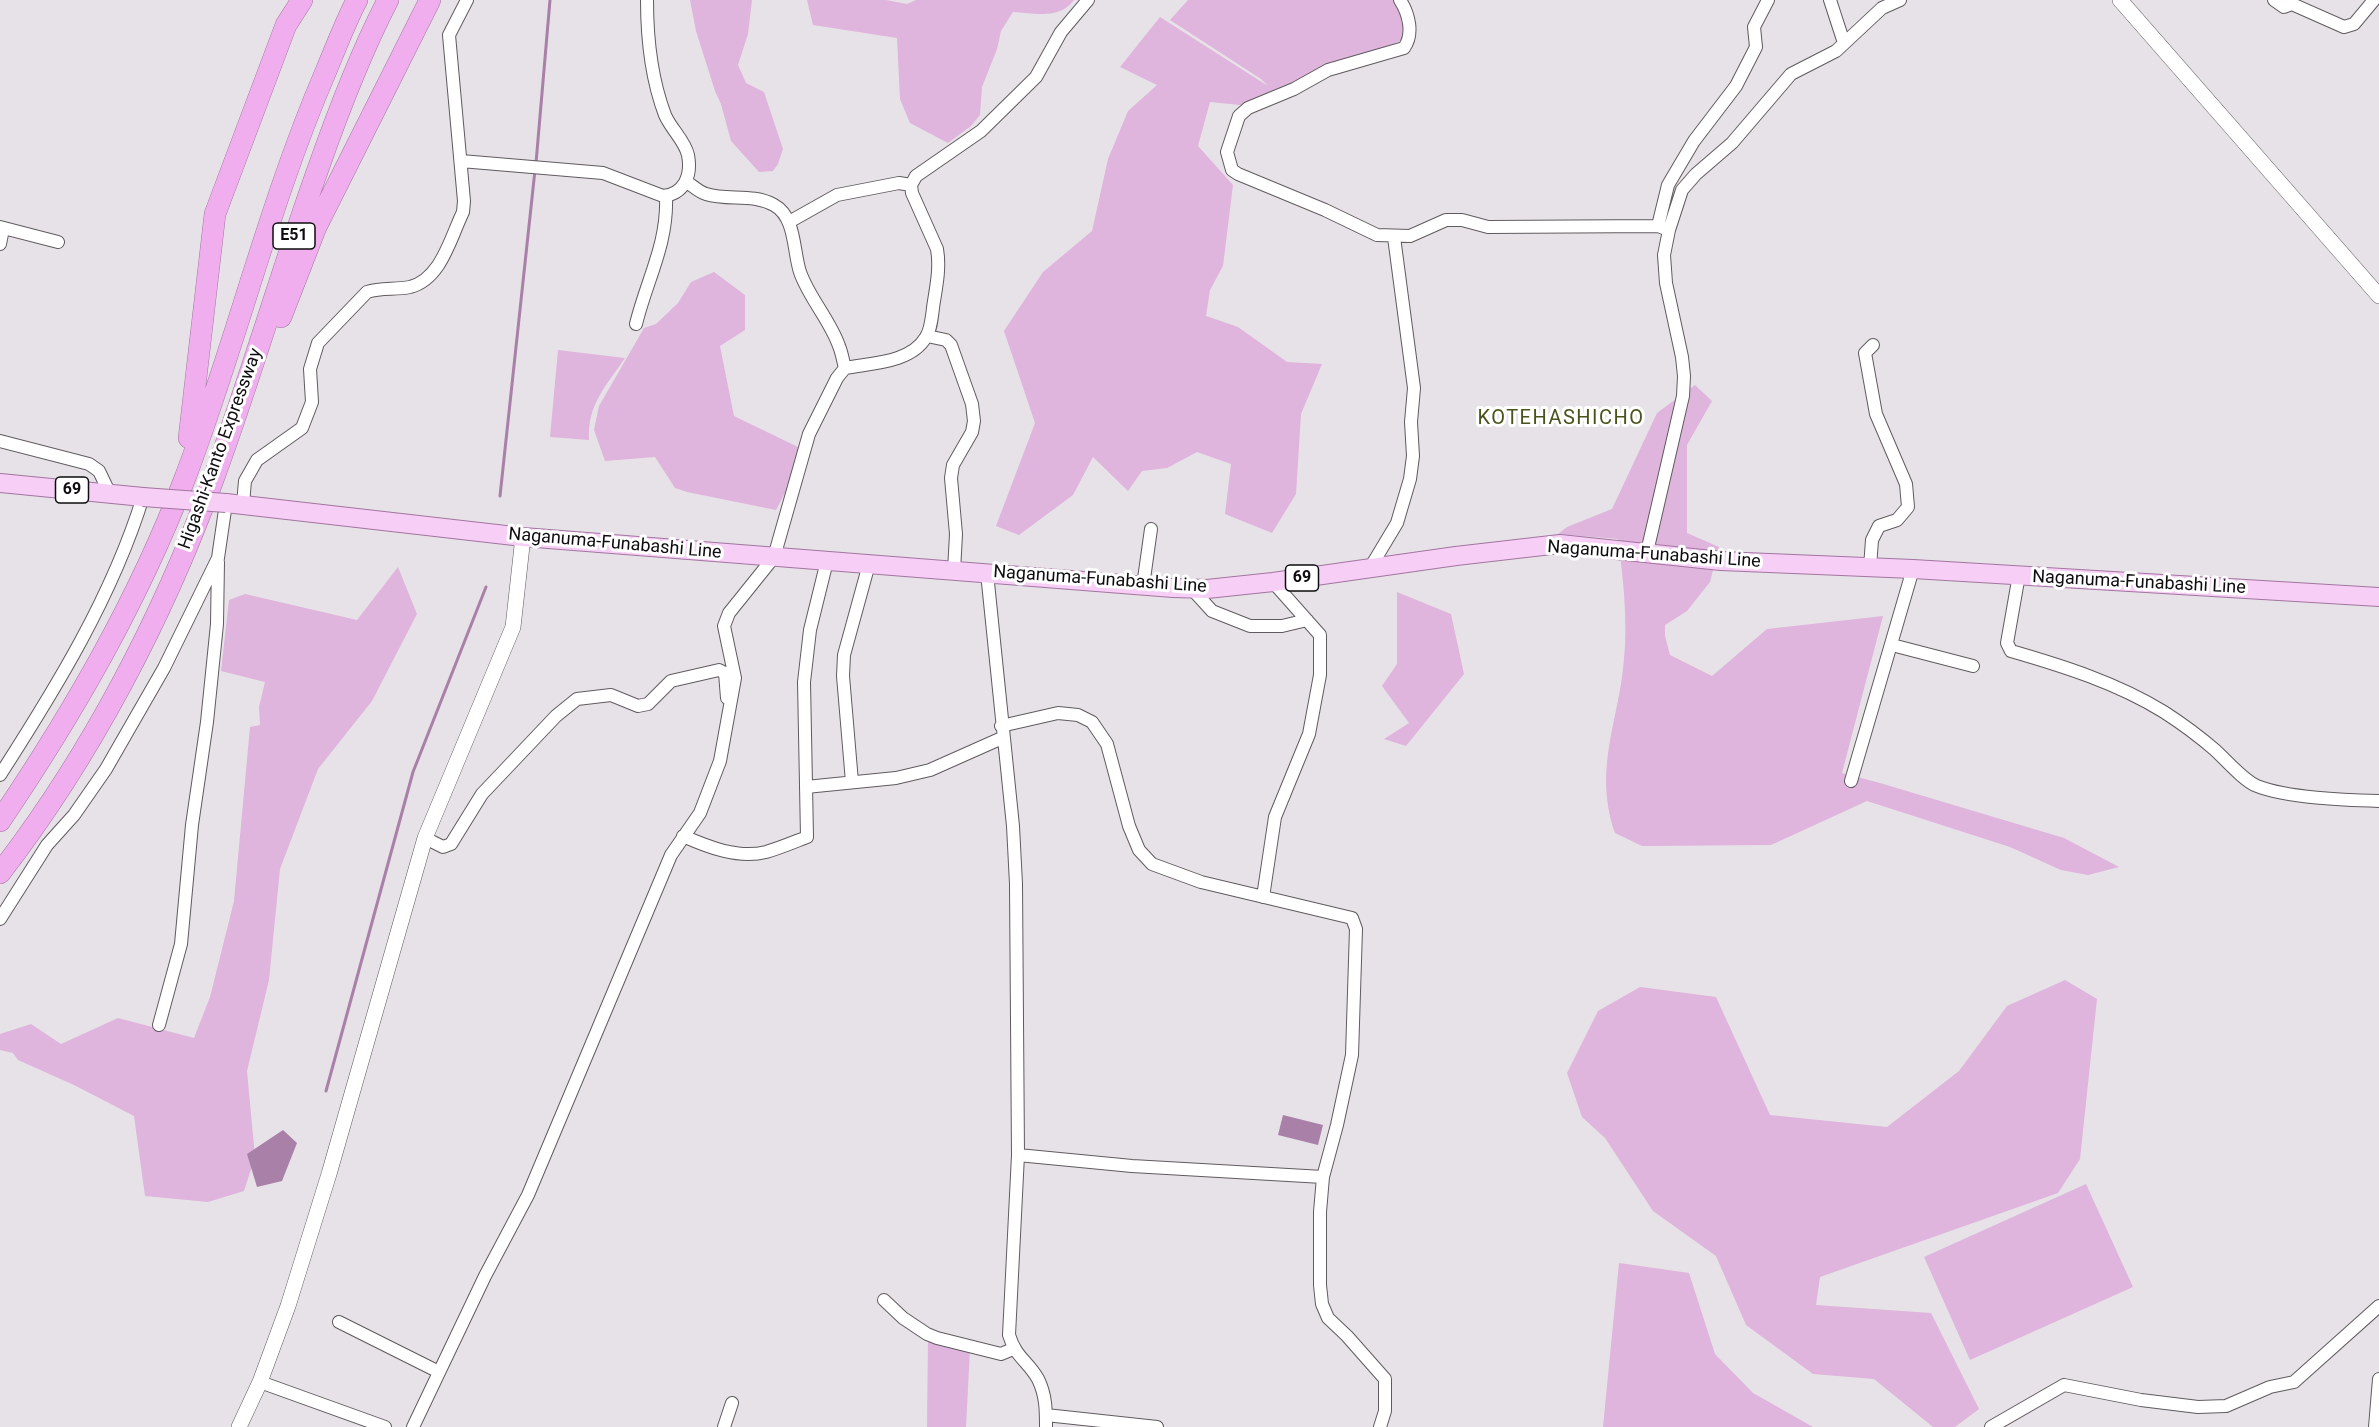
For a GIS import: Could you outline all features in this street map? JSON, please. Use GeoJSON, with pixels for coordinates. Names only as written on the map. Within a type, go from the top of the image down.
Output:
{"type":"FeatureCollection","features":[{"type":"Feature","properties":{"kind":"highway"},"geometry":{"type":"LineString","coordinates":[[185,477],[215,214],[286,25],[302,0]]}},
{"type":"Feature","properties":{"kind":"highway","name":"Higashi-Kanto Expressway"},"geometry":{"type":"LineString","coordinates":[[0,821],[93,674],[120,626],[144,574],[185,477],[238,324],[270,218],[311,106],[357,0]]}},
{"type":"Feature","properties":{"kind":"highway","name":"Higashi-Kanto Expressway"},"geometry":{"type":"LineString","coordinates":[[0,873],[59,789],[112,700],[172,581],[214,478],[298,225],[337,117],[388,0]]}},
{"type":"Feature","properties":{"kind":"highway"},"geometry":{"type":"LineString","coordinates":[[214,478],[237,433],[316,227],[430,0]]}},
{"type":"Feature","properties":{"kind":"highway"},"geometry":{"type":"LineString","coordinates":[[0,816],[34,770]]}},
{"type":"Feature","properties":{"kind":"main road","name":"Naganuma-Funabashi Line"},"geometry":{"type":"LineString","coordinates":[[0,483],[143,497],[235,503],[523,537],[1192,589],[1273,582],[1560,544],[1721,561],[1913,569],[2379,597]]}},
{"type":"Feature","properties":{"kind":"street"},"geometry":{"type":"LineString","coordinates":[[0,919],[47,845],[74,815],[126,735],[164,668],[218,558],[235,503],[257,460],[302,428],[312,402],[310,369],[318,343],[367,292],[375,289],[408,287],[426,281],[434,273],[463,213],[449,35],[468,0]]}},
{"type":"Feature","properties":{"kind":"street"},"geometry":{"type":"LineString","coordinates":[[460,161],[603,173],[666,196],[680,190],[687,182],[688,156],[665,113],[652,69],[647,40],[647,0]]}},
{"type":"Feature","properties":{"kind":"street"},"geometry":{"type":"LineString","coordinates":[[418,1426],[439,1372],[485,1276],[528,1195],[666,864],[700,813],[711,788],[720,761],[735,678],[724,626],[729,613],[774,557],[809,434],[837,378],[845,368],[900,357],[913,352],[927,336],[938,275],[938,258],[937,249],[912,193],[911,185],[916,176],[981,131],[1035,77],[1060,32],[1088,0]]}},
{"type":"Feature","properties":{"kind":"street"},"geometry":{"type":"LineString","coordinates":[[1400,0],[1410,33],[1404,48],[1328,70],[1294,89],[1248,108],[1239,116],[1227,152],[1232,170],[1325,210],[1368,232],[1394,237],[1410,236],[1446,220],[1462,220],[1488,227],[1664,228]]}},
{"type":"Feature","properties":{"kind":"street"},"geometry":{"type":"LineString","coordinates":[[1647,552],[1683,396],[1682,357],[1666,282],[1664,255],[1668,185],[1694,141],[1737,86],[1756,47],[1754,27],[1768,0]]}},
{"type":"Feature","properties":{"kind":"street"},"geometry":{"type":"LineString","coordinates":[[1830,0],[1844,43]]}},
{"type":"Feature","properties":{"kind":"street"},"geometry":{"type":"LineString","coordinates":[[1664,228],[1683,190],[1696,174],[1732,143],[1791,74],[1836,51],[1882,8],[1900,0]]}},
{"type":"Feature","properties":{"kind":"street"},"geometry":{"type":"LineString","coordinates":[[2120,0],[2379,296]]}},
{"type":"Feature","properties":{"kind":"street"},"geometry":{"type":"LineString","coordinates":[[2274,0],[2284,7],[2292,4],[2344,27],[2354,24],[2374,0]]}},
{"type":"Feature","properties":{"kind":"street"},"geometry":{"type":"LineString","coordinates":[[687,182],[708,195],[743,196],[777,206],[784,213],[789,222],[806,287],[839,345],[845,368]]}},
{"type":"Feature","properties":{"kind":"street"},"geometry":{"type":"LineString","coordinates":[[789,222],[837,195],[899,183],[911,185]]}},
{"type":"Feature","properties":{"kind":"street"},"geometry":{"type":"LineString","coordinates":[[636,324],[641,302],[660,253],[667,214],[666,196]]}},
{"type":"Feature","properties":{"kind":"street"},"geometry":{"type":"LineString","coordinates":[[0,244],[2,228],[58,242]]}},
{"type":"Feature","properties":{"kind":"street"},"geometry":{"type":"LineString","coordinates":[[1370,568],[1397,523],[1405,501],[1413,456],[1411,422],[1414,388],[1394,237]]}},
{"type":"Feature","properties":{"kind":"street"},"geometry":{"type":"LineString","coordinates":[[927,336],[946,340],[951,345],[972,404],[974,421],[972,432],[958,454],[951,478],[956,534],[954,571]]}},
{"type":"Feature","properties":{"kind":"street"},"geometry":{"type":"LineString","coordinates":[[1870,567],[1872,540],[1879,526],[1897,520],[1908,507],[1906,483],[1876,414],[1865,353],[1873,345]]}},
{"type":"Feature","properties":{"kind":"street"},"geometry":{"type":"LineString","coordinates":[[0,441],[89,464],[99,471],[110,494]]}},
{"type":"Feature","properties":{"kind":"street"},"geometry":{"type":"LineString","coordinates":[[0,775],[70,661],[119,560],[143,497]]}},
{"type":"Feature","properties":{"kind":"street"},"geometry":{"type":"LineString","coordinates":[[1143,586],[1151,529]]}},
{"type":"Feature","properties":{"kind":"street"},"geometry":{"type":"LineString","coordinates":[[239,1427],[260,1382],[288,1305],[329,1174],[424,838],[513,627],[523,537]]}},
{"type":"Feature","properties":{"kind":"street"},"geometry":{"type":"LineString","coordinates":[[159,1025],[181,944],[192,825],[207,722],[217,624],[218,558]]}},
{"type":"Feature","properties":{"kind":"street"},"geometry":{"type":"LineString","coordinates":[[683,836],[715,848],[750,854],[766,852],[807,837],[804,682],[810,630],[826,561]]}},
{"type":"Feature","properties":{"kind":"street"},"geometry":{"type":"LineString","coordinates":[[852,782],[843,676],[844,655],[869,564]]}},
{"type":"Feature","properties":{"kind":"street"},"geometry":{"type":"LineString","coordinates":[[1851,781],[1913,569]]}},
{"type":"Feature","properties":{"kind":"street"},"geometry":{"type":"LineString","coordinates":[[987,573],[1013,826],[1016,884],[1018,1155],[1009,1328],[1013,1349],[1037,1378],[1045,1397],[1046,1421],[1157,1427]]}},
{"type":"Feature","properties":{"kind":"street"},"geometry":{"type":"LineString","coordinates":[[2019,575],[2007,643],[2011,651],[2103,681],[2164,712],[2213,748],[2254,785],[2271,790],[2340,800],[2379,801]]}},
{"type":"Feature","properties":{"kind":"street"},"geometry":{"type":"LineString","coordinates":[[1263,897],[1275,817],[1309,734],[1320,675],[1320,634],[1273,582]]}},
{"type":"Feature","properties":{"kind":"street"},"geometry":{"type":"LineString","coordinates":[[1192,589],[1212,611],[1250,626],[1282,626],[1307,620]]}},
{"type":"Feature","properties":{"kind":"street"},"geometry":{"type":"LineString","coordinates":[[1892,645],[1973,666]]}},
{"type":"Feature","properties":{"kind":"street"},"geometry":{"type":"LineString","coordinates":[[424,838],[443,847],[451,844],[482,794],[556,716],[577,699],[611,695],[638,706],[648,704],[671,681],[719,670],[725,673],[729,714]]}},
{"type":"Feature","properties":{"kind":"street"},"geometry":{"type":"LineString","coordinates":[[806,787],[897,778],[930,770],[1002,732],[1058,713],[1078,715],[1092,722],[1107,744],[1128,826],[1139,850],[1152,864],[1201,882],[1352,918],[1356,929],[1352,1055],[1323,1177],[1320,1212],[1322,1304],[1328,1318],[1385,1379],[1385,1411],[1380,1427]]}},
{"type":"Feature","properties":{"kind":"street"},"geometry":{"type":"LineString","coordinates":[[1018,1155],[1132,1166],[1323,1177]]}},
{"type":"Feature","properties":{"kind":"street"},"geometry":{"type":"LineString","coordinates":[[884,1300],[903,1318],[937,1338],[1001,1354],[1013,1349]]}},
{"type":"Feature","properties":{"kind":"street"},"geometry":{"type":"LineString","coordinates":[[1991,1427],[2064,1385],[2141,1400],[2198,1407],[2226,1406],[2270,1387],[2294,1382],[2379,1306]]}},
{"type":"Feature","properties":{"kind":"street"},"geometry":{"type":"LineString","coordinates":[[339,1322],[439,1372]]}},
{"type":"Feature","properties":{"kind":"street"},"geometry":{"type":"LineString","coordinates":[[2375,1427],[2379,1379]]}},
{"type":"Feature","properties":{"kind":"street"},"geometry":{"type":"LineString","coordinates":[[260,1382],[385,1427]]}},
{"type":"Feature","properties":{"kind":"street"},"geometry":{"type":"LineString","coordinates":[[724,1427],[732,1403]]}},
{"type":"Feature","properties":{"kind":"shaded area"},"geometry":{"type":"Polygon","coordinates":[[[690,0],[752,0],[748,34],[738,65],[746,83],[764,92],[783,149],[773,171],[759,172],[731,141],[696,31],[690,0]]]}},
{"type":"Feature","properties":{"kind":"shaded area"},"geometry":{"type":"Polygon","coordinates":[[[807,0],[886,0],[907,4],[916,0],[1074,0],[1054,13],[1013,12],[1001,31],[997,49],[982,87],[980,115],[971,126],[948,143],[910,123],[900,99],[897,38],[813,25],[807,0]]]}},
{"type":"Feature","properties":{"kind":"shaded area"},"geometry":{"type":"Polygon","coordinates":[[[1188,0],[1393,0],[1402,12],[1405,33],[1400,41],[1240,105],[1210,102],[1198,146],[1233,185],[1223,266],[1210,290],[1206,316],[1238,327],[1287,362],[1322,364],[1301,414],[1296,494],[1272,533],[1225,514],[1231,464],[1197,452],[1167,468],[1142,471],[1128,491],[1093,457],[1073,495],[1019,535],[996,526],[1035,423],[1004,331],[1043,272],[1092,231],[1108,159],[1128,111],[1157,85],[1120,67],[1160,17],[1268,86],[1261,79],[1170,20],[1188,0]]]}},
{"type":"Feature","properties":{"kind":"shaded area"},"geometry":{"type":"Polygon","coordinates":[[[714,272],[745,295],[745,330],[720,346],[734,416],[800,448],[786,491],[776,510],[675,488],[655,457],[605,461],[594,430],[599,406],[644,328],[656,324],[678,303],[691,282],[714,272]]]}},
{"type":"Feature","properties":{"kind":"shaded area"},"geometry":{"type":"Polygon","coordinates":[[[558,350],[625,358],[599,396],[591,416],[589,440],[550,437],[558,350]]]}},
{"type":"Feature","properties":{"kind":"shaded area"},"geometry":{"type":"Polygon","coordinates":[[[1695,385],[1712,401],[1687,445],[1687,533],[1719,547],[1710,582],[1687,611],[1665,625],[1665,636],[1670,655],[1712,676],[1767,629],[1883,616],[1842,773],[2064,838],[2119,867],[2088,875],[2061,870],[2010,847],[1867,801],[1771,845],[1642,846],[1615,833],[1606,787],[1609,745],[1621,682],[1625,645],[1622,568],[1618,539],[1558,534],[1567,527],[1612,509],[1657,413],[1695,385]]]}},
{"type":"Feature","properties":{"kind":"shaded area"},"geometry":{"type":"Polygon","coordinates":[[[398,567],[417,614],[372,701],[318,769],[280,869],[269,980],[247,1071],[255,1157],[244,1191],[208,1202],[145,1196],[134,1116],[74,1085],[18,1060],[13,1053],[0,1050],[0,1034],[31,1024],[61,1044],[118,1018],[194,1038],[210,997],[234,901],[250,727],[260,725],[259,707],[265,682],[221,671],[229,600],[245,594],[357,620],[398,567]]]}},
{"type":"Feature","properties":{"kind":"shaded area"},"geometry":{"type":"Polygon","coordinates":[[[1397,592],[1451,614],[1464,674],[1406,746],[1384,739],[1409,723],[1382,686],[1397,664],[1397,592]]]}},
{"type":"Feature","properties":{"kind":"shaded area"},"geometry":{"type":"Polygon","coordinates":[[[2065,980],[2097,999],[2080,1159],[2058,1193],[1820,1277],[1816,1305],[1931,1313],[1979,1409],[1955,1427],[1933,1427],[1874,1379],[1813,1374],[1746,1325],[1716,1256],[1653,1211],[1605,1138],[1582,1117],[1567,1073],[1598,1011],[1640,987],[1716,997],[1770,1115],[1887,1127],[1959,1071],[2007,1006],[2065,980]]]}},
{"type":"Feature","properties":{"kind":"shaded area"},"geometry":{"type":"Polygon","coordinates":[[[1283,1115],[1323,1125],[1318,1145],[1278,1135],[1283,1115]]]}},
{"type":"Feature","properties":{"kind":"shaded area"},"geometry":{"type":"Polygon","coordinates":[[[283,1130],[297,1143],[282,1181],[257,1187],[247,1154],[283,1130]]]}},
{"type":"Feature","properties":{"kind":"shaded area"},"geometry":{"type":"Polygon","coordinates":[[[2086,1184],[2133,1287],[1970,1360],[1924,1257],[2086,1184]]]}},
{"type":"Feature","properties":{"kind":"shaded area"},"geometry":{"type":"Polygon","coordinates":[[[1619,1263],[1689,1273],[1715,1354],[1753,1393],[1813,1427],[1603,1427],[1619,1263]]]}},
{"type":"Feature","properties":{"kind":"shaded area"},"geometry":{"type":"Polygon","coordinates":[[[928,1337],[970,1349],[966,1427],[927,1427],[928,1337]]]}},
{"type":"Feature","properties":{"kind":"waterway"},"geometry":{"type":"LineString","coordinates":[[536,163],[550,0]]}},
{"type":"Feature","properties":{"kind":"waterway"},"geometry":{"type":"LineString","coordinates":[[500,496],[535,170]]}},
{"type":"Feature","properties":{"kind":"waterway"},"geometry":{"type":"LineString","coordinates":[[326,1091],[413,772],[486,587]]}},
{"type":"Feature","properties":{"kind":"district","name":"KOTEHASHICHO"},"geometry":{"type":"Point","coordinates":[1561,419]}}]}
